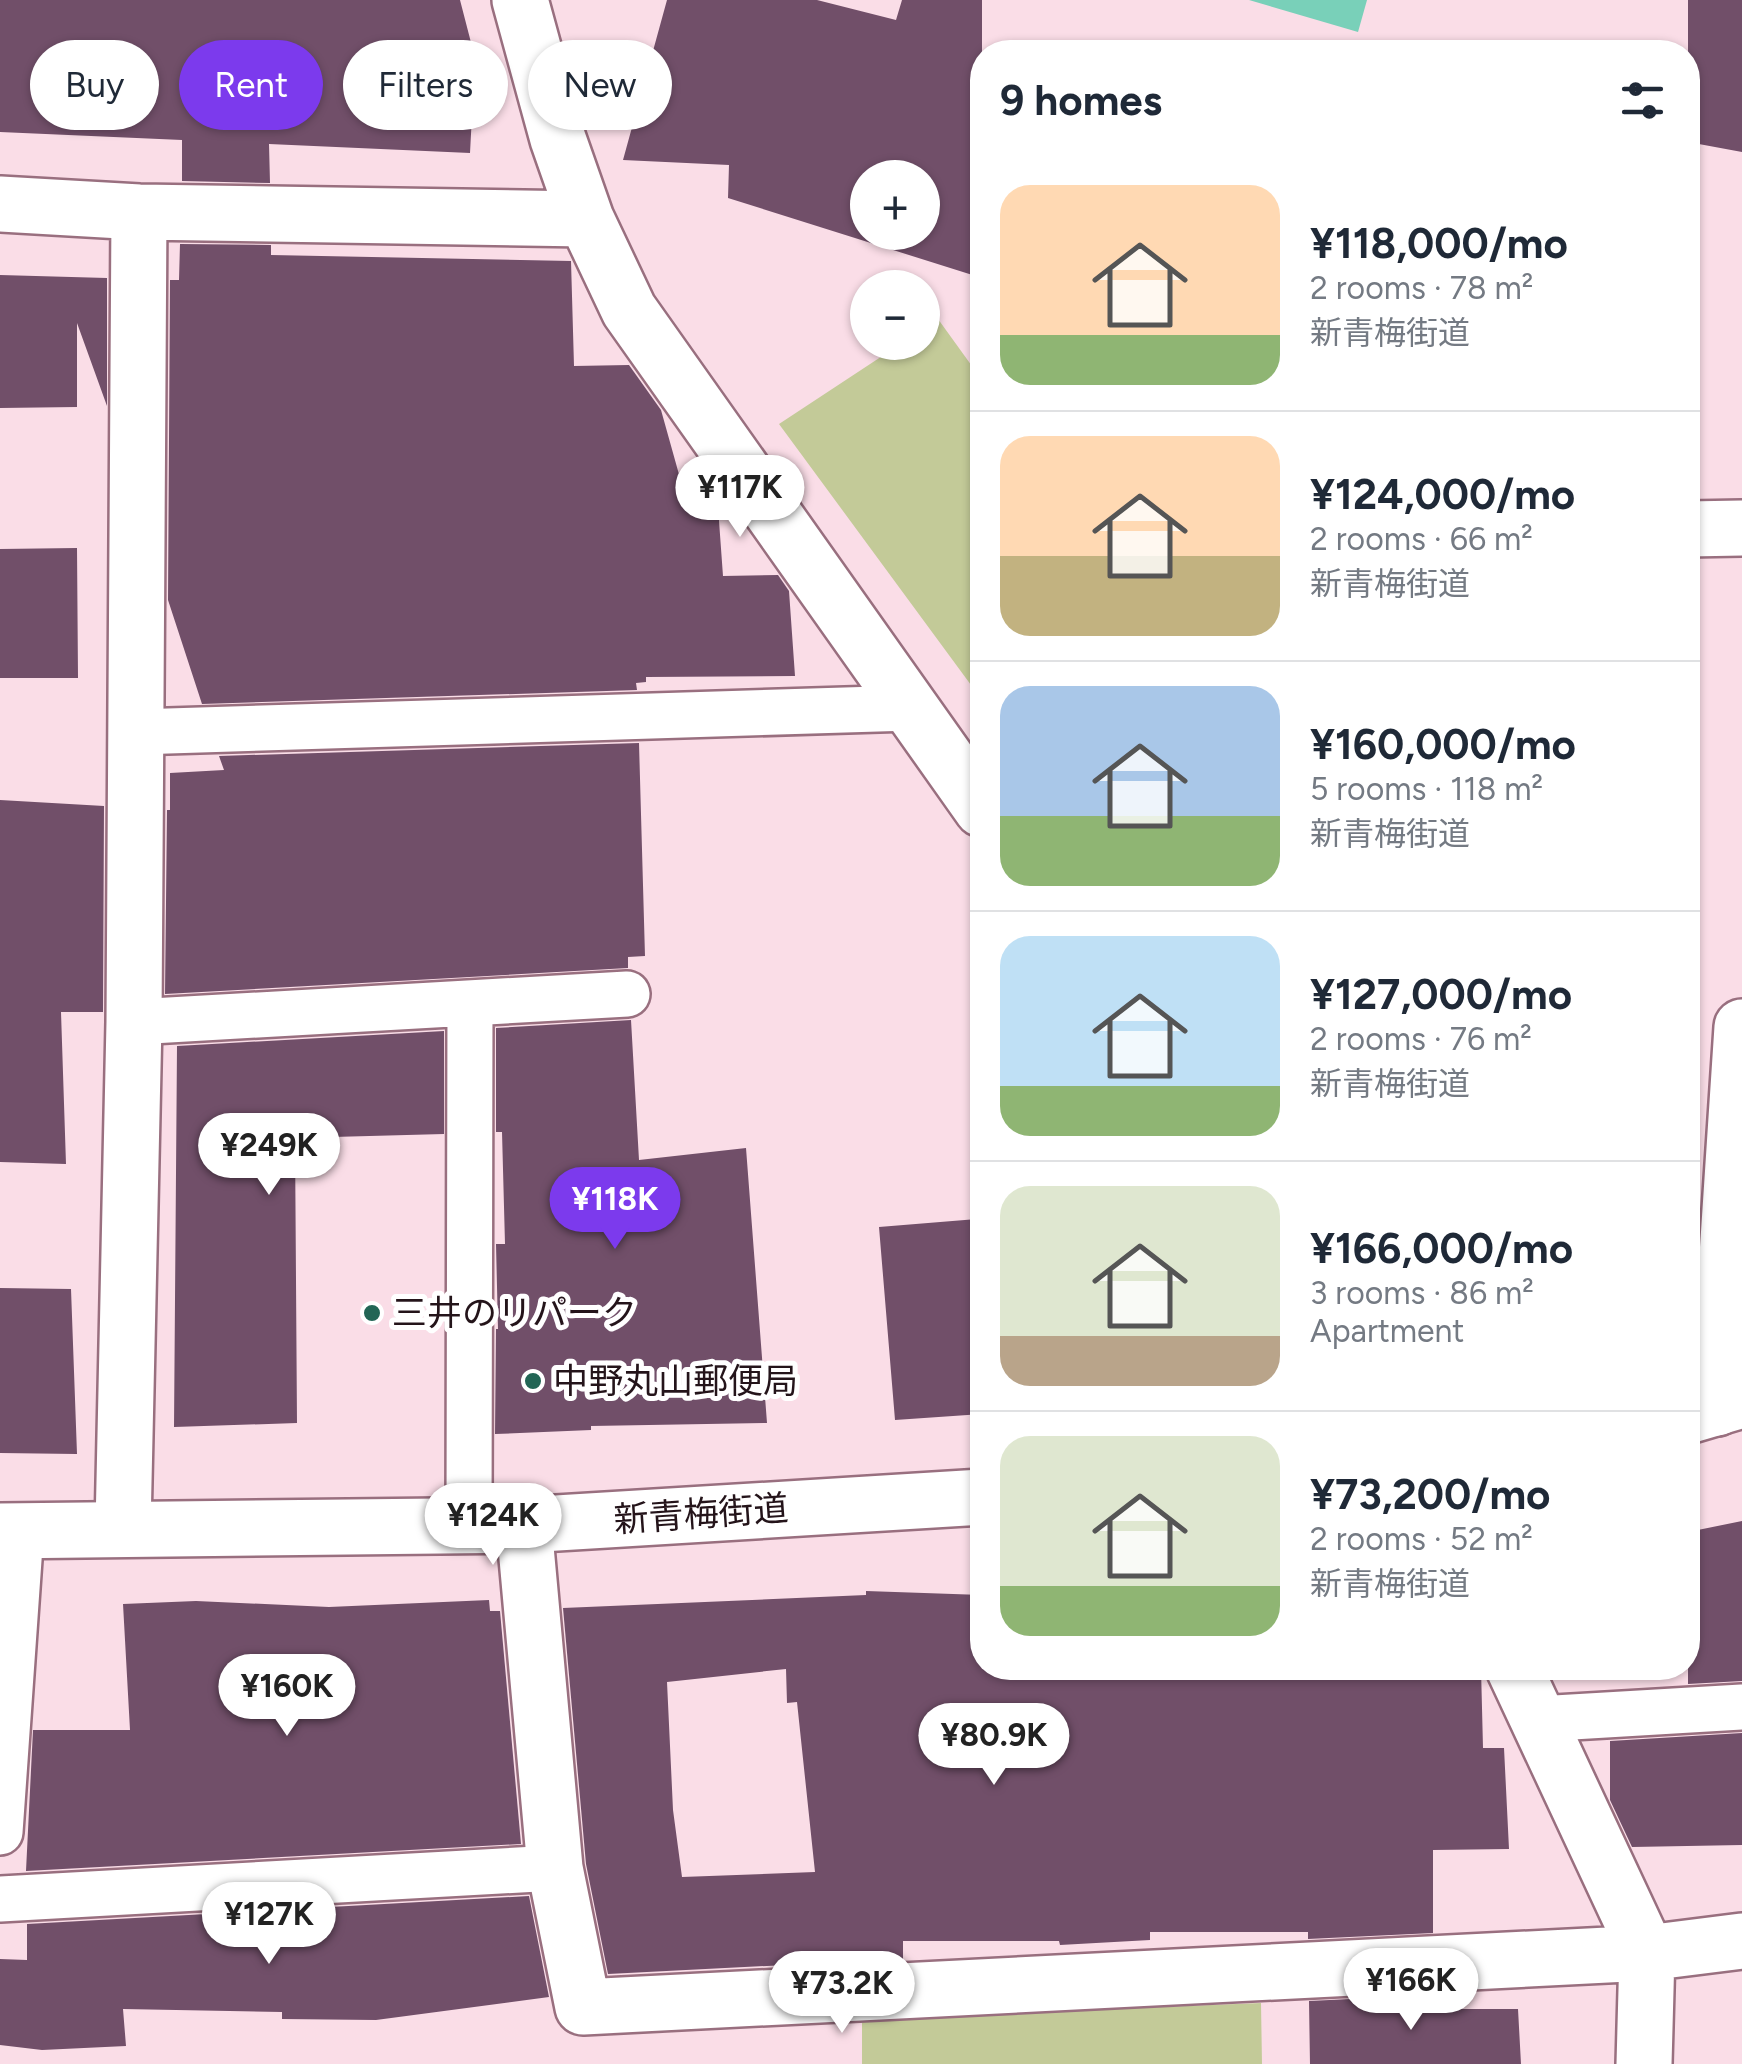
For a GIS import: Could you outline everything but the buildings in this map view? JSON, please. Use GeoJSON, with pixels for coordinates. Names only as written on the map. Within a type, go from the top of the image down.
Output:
{"type":"FeatureCollection","features":[{"type":"Feature","properties":{"kind":"street"},"geometry":{"type":"LineString","coordinates":[[520,0],[558,138],[586,219],[629,310],[970,793]]}},
{"type":"Feature","properties":{"kind":"street"},"geometry":{"type":"LineString","coordinates":[[0,204],[139,212],[586,219]]}},
{"type":"Feature","properties":{"kind":"street"},"geometry":{"type":"LineString","coordinates":[[123,1528],[134,1022],[139,212]]}},
{"type":"Feature","properties":{"kind":"street"},"geometry":{"type":"LineString","coordinates":[[1700,528],[1742,528]]}},
{"type":"Feature","properties":{"kind":"street"},"geometry":{"type":"LineString","coordinates":[[1716,1408],[1742,1027]]}},
{"type":"Feature","properties":{"kind":"street","name":"新青梅街道"},"geometry":{"type":"LineString","coordinates":[[11,1530],[524,1525],[970,1498]]}},
{"type":"Feature","properties":{"kind":"street"},"geometry":{"type":"LineString","coordinates":[[524,1525],[554,1868],[582,2006],[1647,1953],[1742,1941]]}},
{"type":"Feature","properties":{"kind":"street"},"geometry":{"type":"LineString","coordinates":[[1520,1680],[1647,1953],[1644,2064]]}},
{"type":"Feature","properties":{"kind":"lane"},"geometry":{"type":"LineString","coordinates":[[136,732],[911,708]]}},
{"type":"Feature","properties":{"kind":"lane"},"geometry":{"type":"LineString","coordinates":[[134,1022],[627,994]]}},
{"type":"Feature","properties":{"kind":"lane"},"geometry":{"type":"LineString","coordinates":[[469,1525],[470,1004]]}},
{"type":"Feature","properties":{"kind":"lane"},"geometry":{"type":"LineString","coordinates":[[0,1832],[11,1530]]}},
{"type":"Feature","properties":{"kind":"lane"},"geometry":{"type":"LineString","coordinates":[[1538,1719],[1742,1707]]}},
{"type":"Feature","properties":{"kind":"lane"},"geometry":{"type":"LineString","coordinates":[[0,1900],[554,1868]]}},
{"type":"Feature","properties":{"kind":"shaded area"},"geometry":{"type":"Polygon","coordinates":[[[1249,0],[1367,0],[1358,32],[1249,0]]]}},
{"type":"Feature","properties":{"kind":"shaded area"},"geometry":{"type":"Polygon","coordinates":[[[940,322],[970,363],[970,684],[779,424],[876,360],[940,360],[940,322]]]}},
{"type":"Feature","properties":{"kind":"shaded area"},"geometry":{"type":"Polygon","coordinates":[[[1261,2003],[1262,2064],[862,2064],[862,2019],[1261,2003]]]}},
{"type":"Feature","properties":{"kind":"place","name":"三井のリパーク"},"geometry":{"type":"Point","coordinates":[372,1313]}},
{"type":"Feature","properties":{"kind":"place","name":"中野丸山郵便局"},"geometry":{"type":"Point","coordinates":[533,1381]}}]}
